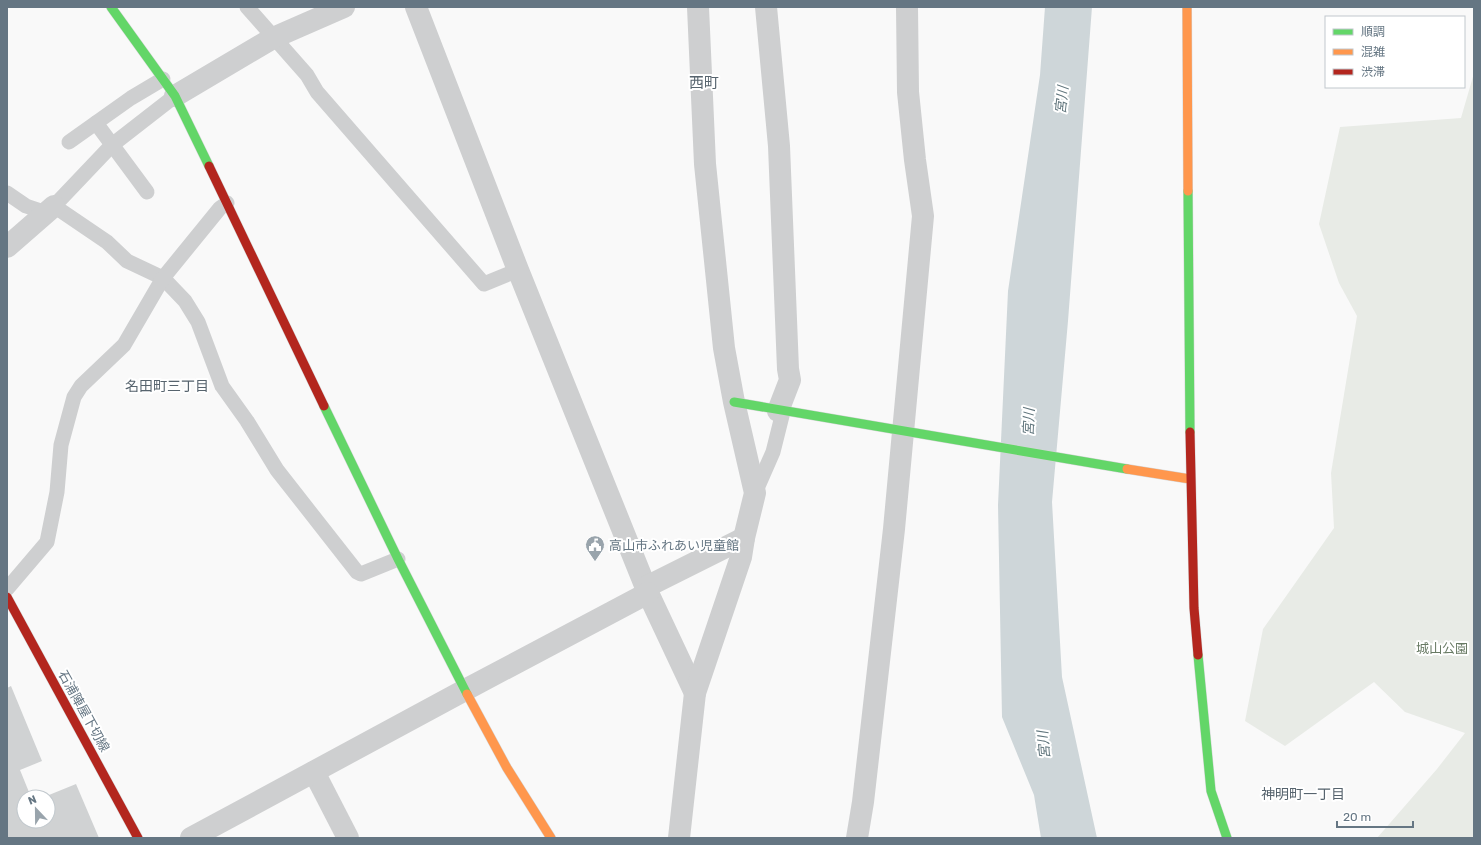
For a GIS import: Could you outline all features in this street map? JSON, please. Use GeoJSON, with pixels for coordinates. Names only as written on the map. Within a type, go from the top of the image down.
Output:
{"type":"FeatureCollection","features":[{"type":"Feature","properties":{"kind":"street"},"geometry":{"type":"LineString","coordinates":[[111,7],[169,87],[398,559],[465,690],[508,768],[551,838]]}},
{"type":"Feature","properties":{"kind":"street"},"geometry":{"type":"LineString","coordinates":[[169,87],[273,38],[344,7]]}},
{"type":"Feature","properties":{"kind":"street"},"geometry":{"type":"LineString","coordinates":[[416,7],[518,270],[647,590],[695,693]]}},
{"type":"Feature","properties":{"kind":"street"},"geometry":{"type":"LineString","coordinates":[[679,838],[695,693],[742,557],[744,538],[755,493],[734,402],[724,348],[705,164],[698,7]]}},
{"type":"Feature","properties":{"kind":"street"},"geometry":{"type":"LineString","coordinates":[[766,7],[779,146],[788,369],[790,380],[781,411]]}},
{"type":"Feature","properties":{"kind":"street"},"geometry":{"type":"LineString","coordinates":[[857,838],[863,802],[891,553],[923,216],[915,160],[908,92],[908,7]]}},
{"type":"Feature","properties":{"kind":"street"},"geometry":{"type":"LineString","coordinates":[[1187,7],[1190,479],[1194,608],[1211,791],[1227,838]]}},
{"type":"Feature","properties":{"kind":"street"},"geometry":{"type":"LineString","coordinates":[[7,247],[51,209]]}},
{"type":"Feature","properties":{"kind":"street"},"geometry":{"type":"LineString","coordinates":[[734,402],[1118,469],[1190,479]]}},
{"type":"Feature","properties":{"kind":"street"},"geometry":{"type":"LineString","coordinates":[[191,838],[744,538]]}},
{"type":"Feature","properties":{"kind":"street","name":"石浦陣屋下切線"},"geometry":{"type":"LineString","coordinates":[[7,597],[138,838]]}},
{"type":"Feature","properties":{"kind":"street"},"geometry":{"type":"LineString","coordinates":[[314,772],[348,838]]}},
{"type":"Feature","properties":{"kind":"lane"},"geometry":{"type":"LineString","coordinates":[[247,7],[307,75],[317,92],[484,284],[518,270]]}},
{"type":"Feature","properties":{"kind":"lane"},"geometry":{"type":"LineString","coordinates":[[69,142],[131,98],[169,87]]}},
{"type":"Feature","properties":{"kind":"lane"},"geometry":{"type":"LineString","coordinates":[[51,209],[169,87]]}},
{"type":"Feature","properties":{"kind":"lane"},"geometry":{"type":"LineString","coordinates":[[96,123],[147,192]]}},
{"type":"Feature","properties":{"kind":"lane"},"geometry":{"type":"LineString","coordinates":[[7,193],[26,206],[51,209],[107,242],[127,261],[163,278],[185,301],[198,322],[222,386],[247,421],[277,470],[357,572],[361,574],[398,559]]}},
{"type":"Feature","properties":{"kind":"lane"},"geometry":{"type":"LineString","coordinates":[[7,589],[47,542],[57,492],[61,445],[74,397],[81,386],[124,345],[163,278],[220,208],[227,204]]}},
{"type":"Feature","properties":{"kind":"lane"},"geometry":{"type":"LineString","coordinates":[[755,493],[773,452],[781,411]]}},
{"type":"Feature","properties":{"kind":"green space","name":"城山公園"},"geometry":{"type":"Polygon","coordinates":[[[1474,73],[1474,838],[1377,838],[1437,769],[1465,733],[1405,712],[1374,682],[1285,746],[1245,721],[1263,629],[1334,528],[1331,473],[1357,316],[1339,283],[1319,224],[1340,127],[1461,118],[1474,73]]]}},
{"type":"Feature","properties":{"kind":"water","name":"宮川"},"geometry":{"type":"Polygon","coordinates":[[[1045,7],[1092,7],[1068,321],[1052,502],[1062,677],[1097,838],[1041,838],[1034,795],[1002,717],[998,505],[1008,291],[1040,75],[1045,7]]]}},
{"type":"Feature","properties":{"kind":"building"},"geometry":{"type":"Polygon","coordinates":[[[11,686],[42,761],[20,770],[28,789],[16,789],[16,829],[56,829],[56,792],[76,784],[99,838],[7,838],[7,688],[11,686]]]}},
{"type":"Feature","properties":{"kind":"traffic: fast"},"geometry":{"type":"LineString","coordinates":[[111,7],[175,96],[209,166]]}},
{"type":"Feature","properties":{"kind":"traffic: fast"},"geometry":{"type":"LineString","coordinates":[[1188,191],[1190,432]]}},
{"type":"Feature","properties":{"kind":"traffic: fast"},"geometry":{"type":"LineString","coordinates":[[734,402],[1127,469]]}},
{"type":"Feature","properties":{"kind":"traffic: fast"},"geometry":{"type":"LineString","coordinates":[[324,406],[398,559],[467,694]]}},
{"type":"Feature","properties":{"kind":"traffic: fast"},"geometry":{"type":"LineString","coordinates":[[1198,655],[1211,791],[1227,838]]}},
{"type":"Feature","properties":{"kind":"traffic: slow"},"geometry":{"type":"LineString","coordinates":[[1187,7],[1188,191]]}},
{"type":"Feature","properties":{"kind":"traffic: slow"},"geometry":{"type":"LineString","coordinates":[[1127,469],[1190,479]]}},
{"type":"Feature","properties":{"kind":"traffic: slow"},"geometry":{"type":"LineString","coordinates":[[467,694],[507,768],[551,838]]}},
{"type":"Feature","properties":{"kind":"traffic: jam"},"geometry":{"type":"LineString","coordinates":[[209,166],[324,406]]}},
{"type":"Feature","properties":{"kind":"traffic: jam"},"geometry":{"type":"LineString","coordinates":[[1190,432],[1194,608],[1198,655]]}},
{"type":"Feature","properties":{"kind":"traffic: jam"},"geometry":{"type":"LineString","coordinates":[[7,597],[138,838]]}},
{"type":"Feature","properties":{"kind":"place","name":"高山市ふれあい児童館"},"geometry":{"type":"Point","coordinates":[595,562]}},
{"type":"Feature","properties":{"kind":"district","name":"西町"},"geometry":{"type":"Point","coordinates":[704,83]}},
{"type":"Feature","properties":{"kind":"district","name":"名田町三丁目"},"geometry":{"type":"Point","coordinates":[167,386]}},
{"type":"Feature","properties":{"kind":"district","name":"神明町一丁目"},"geometry":{"type":"Point","coordinates":[1303,794]}}]}
